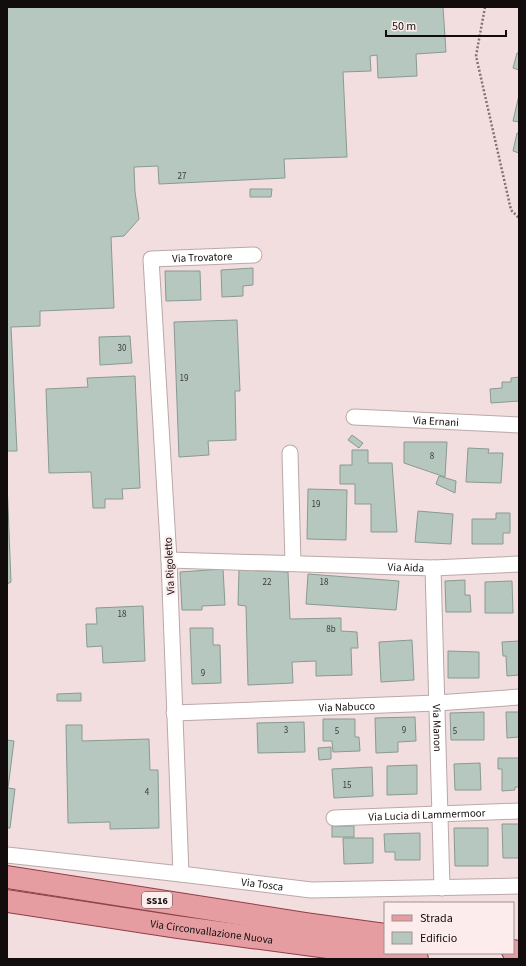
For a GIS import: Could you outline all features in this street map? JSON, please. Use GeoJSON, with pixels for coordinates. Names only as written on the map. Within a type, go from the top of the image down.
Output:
{"type":"FeatureCollection","features":[{"type":"Feature","properties":{"kind":"main road","name":"Via Circonvallazione Nuova"},"geometry":{"type":"LineString","coordinates":[[7,877],[384,935]]}},
{"type":"Feature","properties":{"kind":"main road","name":"Via Circonvallazione Nuova"},"geometry":{"type":"LineString","coordinates":[[7,901],[177,927],[417,959]]}},
{"type":"Feature","properties":{"kind":"street","name":"Via Trovatore"},"geometry":{"type":"LineString","coordinates":[[151,259],[254,255]]}},
{"type":"Feature","properties":{"kind":"street","name":"Via Rigoletto"},"geometry":{"type":"LineString","coordinates":[[151,259],[169,560],[181,874]]}},
{"type":"Feature","properties":{"kind":"street","name":"Via Ernani"},"geometry":{"type":"LineString","coordinates":[[354,417],[519,425]]}},
{"type":"Feature","properties":{"kind":"street"},"geometry":{"type":"LineString","coordinates":[[290,453],[292,563]]}},
{"type":"Feature","properties":{"kind":"street","name":"Via Aida"},"geometry":{"type":"LineString","coordinates":[[169,560],[433,568],[519,564]]}},
{"type":"Feature","properties":{"kind":"street","name":"Via Manon"},"geometry":{"type":"LineString","coordinates":[[433,568],[442,888]]}},
{"type":"Feature","properties":{"kind":"street","name":"Via Nabucco"},"geometry":{"type":"LineString","coordinates":[[174,713],[436,703],[519,697]]}},
{"type":"Feature","properties":{"kind":"street","name":"Via Lucia di Lammermoor"},"geometry":{"type":"LineString","coordinates":[[334,818],[519,811]]}},
{"type":"Feature","properties":{"kind":"street","name":"Via Tosca"},"geometry":{"type":"LineString","coordinates":[[7,855],[311,890],[519,886]]}},
{"type":"Feature","properties":{"kind":"path"},"geometry":{"type":"LineString","coordinates":[[485,7],[476,56],[511,210],[519,218]]}},
{"type":"Feature","properties":{"kind":"building"},"geometry":{"type":"Polygon","coordinates":[[[7,7],[443,7],[446,52],[416,54],[417,76],[378,78],[377,55],[370,56],[371,71],[343,72],[347,157],[284,159],[285,178],[159,184],[158,166],[134,167],[135,192],[139,219],[124,236],[111,237],[114,308],[40,311],[40,326],[11,327],[17,451],[7,451],[7,7]]]}},
{"type":"Feature","properties":{"kind":"building"},"geometry":{"type":"Polygon","coordinates":[[[517,53],[519,53],[519,70],[513,68],[517,53]]]}},
{"type":"Feature","properties":{"kind":"building"},"geometry":{"type":"Polygon","coordinates":[[[519,95],[519,122],[513,121],[519,95]]]}},
{"type":"Feature","properties":{"kind":"building"},"geometry":{"type":"Polygon","coordinates":[[[517,133],[519,133],[519,153],[513,151],[517,133]]]}},
{"type":"Feature","properties":{"kind":"building"},"geometry":{"type":"Polygon","coordinates":[[[250,189],[272,189],[271,197],[250,197],[250,189]]]}},
{"type":"Feature","properties":{"kind":"building"},"geometry":{"type":"Polygon","coordinates":[[[253,268],[253,285],[243,286],[243,296],[222,297],[221,270],[253,268]]]}},
{"type":"Feature","properties":{"kind":"building"},"geometry":{"type":"Polygon","coordinates":[[[165,271],[200,271],[201,300],[166,301],[165,271]]]}},
{"type":"Feature","properties":{"kind":"building"},"geometry":{"type":"Polygon","coordinates":[[[237,320],[240,391],[235,391],[236,440],[208,441],[209,455],[179,457],[174,322],[237,320]]]}},
{"type":"Feature","properties":{"kind":"building"},"geometry":{"type":"Polygon","coordinates":[[[130,336],[132,363],[100,365],[99,337],[130,336]]]}},
{"type":"Feature","properties":{"kind":"building"},"geometry":{"type":"Polygon","coordinates":[[[135,376],[140,488],[122,489],[123,499],[105,499],[105,508],[93,508],[91,472],[49,473],[46,389],[88,387],[87,378],[135,376]]]}},
{"type":"Feature","properties":{"kind":"building"},"geometry":{"type":"Polygon","coordinates":[[[519,377],[519,401],[491,403],[490,389],[502,388],[502,382],[511,382],[511,378],[519,377]]]}},
{"type":"Feature","properties":{"kind":"building"},"geometry":{"type":"Polygon","coordinates":[[[352,435],[363,443],[359,448],[348,440],[352,435]]]}},
{"type":"Feature","properties":{"kind":"building"},"geometry":{"type":"Polygon","coordinates":[[[404,442],[447,442],[445,477],[404,463],[404,442]]]}},
{"type":"Feature","properties":{"kind":"building"},"geometry":{"type":"Polygon","coordinates":[[[468,448],[489,449],[488,453],[503,453],[501,483],[466,482],[468,448]]]}},
{"type":"Feature","properties":{"kind":"building"},"geometry":{"type":"Polygon","coordinates":[[[352,450],[368,450],[368,463],[392,463],[397,532],[371,532],[371,504],[355,504],[355,484],[340,484],[340,465],[352,465],[352,450]]]}},
{"type":"Feature","properties":{"kind":"building"},"geometry":{"type":"Polygon","coordinates":[[[439,476],[456,481],[455,493],[436,484],[439,476]]]}},
{"type":"Feature","properties":{"kind":"building"},"geometry":{"type":"Polygon","coordinates":[[[7,481],[11,582],[7,584],[7,481]]]}},
{"type":"Feature","properties":{"kind":"building"},"geometry":{"type":"Polygon","coordinates":[[[308,489],[347,490],[346,540],[307,539],[308,489]]]}},
{"type":"Feature","properties":{"kind":"building"},"geometry":{"type":"Polygon","coordinates":[[[418,511],[453,514],[451,544],[415,542],[418,511]]]}},
{"type":"Feature","properties":{"kind":"building"},"geometry":{"type":"Polygon","coordinates":[[[496,513],[510,513],[510,533],[503,533],[503,544],[472,544],[472,519],[496,519],[496,513]]]}},
{"type":"Feature","properties":{"kind":"building"},"geometry":{"type":"Polygon","coordinates":[[[223,569],[225,605],[202,606],[202,610],[182,610],[180,572],[223,569]]]}},
{"type":"Feature","properties":{"kind":"building"},"geometry":{"type":"Polygon","coordinates":[[[239,570],[288,572],[290,619],[341,618],[341,631],[357,632],[358,648],[351,648],[352,675],[316,676],[316,661],[292,662],[293,683],[248,685],[246,606],[238,605],[239,570]]]}},
{"type":"Feature","properties":{"kind":"building"},"geometry":{"type":"Polygon","coordinates":[[[308,574],[399,581],[396,610],[306,604],[308,574]]]}},
{"type":"Feature","properties":{"kind":"building"},"geometry":{"type":"Polygon","coordinates":[[[465,580],[465,595],[470,595],[471,612],[446,612],[445,581],[465,580]]]}},
{"type":"Feature","properties":{"kind":"building"},"geometry":{"type":"Polygon","coordinates":[[[512,581],[513,613],[485,613],[485,582],[512,581]]]}},
{"type":"Feature","properties":{"kind":"building"},"geometry":{"type":"Polygon","coordinates":[[[143,606],[145,661],[103,663],[102,646],[87,647],[86,624],[97,624],[96,608],[143,606]]]}},
{"type":"Feature","properties":{"kind":"building"},"geometry":{"type":"Polygon","coordinates":[[[190,628],[213,628],[213,645],[220,645],[221,683],[192,684],[190,628]]]}},
{"type":"Feature","properties":{"kind":"building"},"geometry":{"type":"Polygon","coordinates":[[[412,640],[414,680],[381,682],[379,642],[412,640]]]}},
{"type":"Feature","properties":{"kind":"building"},"geometry":{"type":"Polygon","coordinates":[[[519,641],[519,675],[507,676],[506,656],[503,656],[502,642],[519,641]]]}},
{"type":"Feature","properties":{"kind":"building"},"geometry":{"type":"Polygon","coordinates":[[[448,651],[479,652],[479,678],[448,678],[448,651]]]}},
{"type":"Feature","properties":{"kind":"building"},"geometry":{"type":"Polygon","coordinates":[[[81,693],[81,701],[57,701],[57,694],[81,693]]]}},
{"type":"Feature","properties":{"kind":"building"},"geometry":{"type":"Polygon","coordinates":[[[484,712],[484,740],[451,740],[450,713],[484,712]]]}},
{"type":"Feature","properties":{"kind":"building"},"geometry":{"type":"Polygon","coordinates":[[[506,712],[519,712],[519,737],[507,738],[506,712]]]}},
{"type":"Feature","properties":{"kind":"building"},"geometry":{"type":"Polygon","coordinates":[[[415,717],[416,741],[398,742],[398,752],[376,753],[375,718],[415,717]]]}},
{"type":"Feature","properties":{"kind":"building"},"geometry":{"type":"Polygon","coordinates":[[[323,719],[355,719],[355,737],[359,737],[360,751],[333,752],[332,741],[323,741],[323,719]]]}},
{"type":"Feature","properties":{"kind":"building"},"geometry":{"type":"Polygon","coordinates":[[[304,722],[305,752],[258,753],[257,723],[304,722]]]}},
{"type":"Feature","properties":{"kind":"building"},"geometry":{"type":"Polygon","coordinates":[[[66,725],[82,725],[82,741],[149,739],[150,770],[158,770],[159,828],[110,829],[110,822],[68,823],[66,725]]]}},
{"type":"Feature","properties":{"kind":"building"},"geometry":{"type":"Polygon","coordinates":[[[7,740],[14,741],[8,788],[15,789],[10,828],[7,828],[7,740]]]}},
{"type":"Feature","properties":{"kind":"building"},"geometry":{"type":"Polygon","coordinates":[[[331,747],[331,759],[319,760],[318,748],[331,747]]]}},
{"type":"Feature","properties":{"kind":"building"},"geometry":{"type":"Polygon","coordinates":[[[498,758],[519,758],[519,787],[515,787],[515,790],[502,791],[502,769],[498,769],[498,758]]]}},
{"type":"Feature","properties":{"kind":"building"},"geometry":{"type":"Polygon","coordinates":[[[480,763],[481,790],[455,790],[454,764],[480,763]]]}},
{"type":"Feature","properties":{"kind":"building"},"geometry":{"type":"Polygon","coordinates":[[[417,765],[417,794],[387,795],[387,766],[417,765]]]}},
{"type":"Feature","properties":{"kind":"building"},"geometry":{"type":"Polygon","coordinates":[[[372,767],[373,796],[334,798],[332,769],[372,767]]]}},
{"type":"Feature","properties":{"kind":"building"},"geometry":{"type":"Polygon","coordinates":[[[502,824],[519,824],[519,858],[503,858],[502,824]]]}},
{"type":"Feature","properties":{"kind":"building"},"geometry":{"type":"Polygon","coordinates":[[[332,826],[354,826],[354,837],[332,837],[332,826]]]}},
{"type":"Feature","properties":{"kind":"building"},"geometry":{"type":"Polygon","coordinates":[[[454,828],[488,828],[488,866],[455,866],[454,828]]]}},
{"type":"Feature","properties":{"kind":"building"},"geometry":{"type":"Polygon","coordinates":[[[420,833],[420,860],[395,860],[395,852],[385,852],[384,834],[420,833]]]}},
{"type":"Feature","properties":{"kind":"building"},"geometry":{"type":"Polygon","coordinates":[[[343,838],[373,838],[373,863],[344,864],[343,838]]]}}]}
